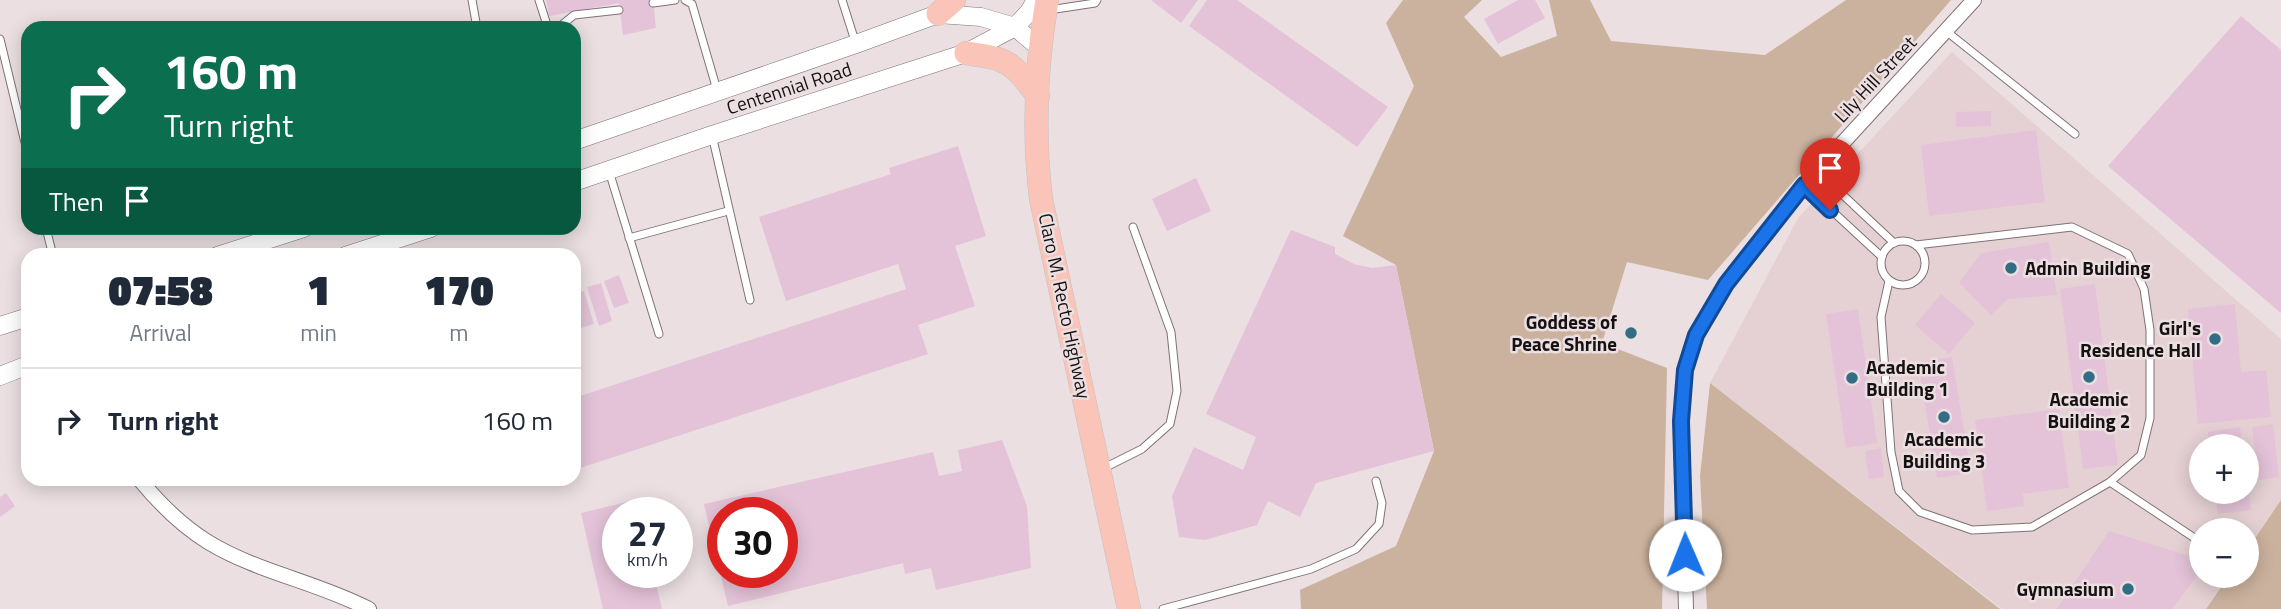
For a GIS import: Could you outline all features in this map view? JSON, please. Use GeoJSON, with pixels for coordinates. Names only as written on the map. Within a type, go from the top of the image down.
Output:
{"type":"FeatureCollection","features":[{"type":"Feature","properties":{"kind":"main road","name":"Claro M. Recto Highway"},"geometry":{"type":"LineString","coordinates":[[1043,3],[1038,96],[1041,199],[1129,609]]}},
{"type":"Feature","properties":{"kind":"main road"},"geometry":{"type":"LineString","coordinates":[[966,53],[1009,62],[1038,96]]}},
{"type":"Feature","properties":{"kind":"street","name":"Lily Hill Street"},"geometry":{"type":"LineString","coordinates":[[1686,609],[1681,421],[1685,370],[1696,335],[1726,284],[1804,185],[1974,0]]}},
{"type":"Feature","properties":{"kind":"street","name":"Centennial Road"},"geometry":{"type":"LineString","coordinates":[[581,180],[966,53],[1015,27],[1029,12],[1043,3]]}},
{"type":"Feature","properties":{"kind":"street","name":"Centennial Road"},"geometry":{"type":"LineString","coordinates":[[581,139],[856,44],[946,7],[1015,27],[1041,49]]}},
{"type":"Feature","properties":{"kind":"street"},"geometry":{"type":"LineString","coordinates":[[242,248],[282,235]]}},
{"type":"Feature","properties":{"kind":"street"},"geometry":{"type":"LineString","coordinates":[[386,248],[415,235]]}},
{"type":"Feature","properties":{"kind":"street"},"geometry":{"type":"LineString","coordinates":[[0,326],[21,319]]}},
{"type":"Feature","properties":{"kind":"street"},"geometry":{"type":"LineString","coordinates":[[0,376],[21,368]]}},
{"type":"Feature","properties":{"kind":"street"},"geometry":{"type":"LineString","coordinates":[[145,486],[160,503],[207,541],[238,557],[334,592],[369,609]]}},
{"type":"Feature","properties":{"kind":"lane"},"geometry":{"type":"LineString","coordinates":[[472,0],[476,21]]}},
{"type":"Feature","properties":{"kind":"lane"},"geometry":{"type":"LineString","coordinates":[[539,0],[546,21]]}},
{"type":"Feature","properties":{"kind":"lane"},"geometry":{"type":"LineString","coordinates":[[653,3],[675,0]]}},
{"type":"Feature","properties":{"kind":"lane"},"geometry":{"type":"LineString","coordinates":[[685,0],[692,4],[717,92]]}},
{"type":"Feature","properties":{"kind":"lane"},"geometry":{"type":"LineString","coordinates":[[842,0],[856,44]]}},
{"type":"Feature","properties":{"kind":"lane"},"geometry":{"type":"LineString","coordinates":[[1043,3],[1097,0]]}},
{"type":"Feature","properties":{"kind":"lane"},"geometry":{"type":"LineString","coordinates":[[567,21],[574,15],[619,10]]}},
{"type":"Feature","properties":{"kind":"lane"},"geometry":{"type":"LineString","coordinates":[[1946,31],[2075,134]]}},
{"type":"Feature","properties":{"kind":"lane"},"geometry":{"type":"LineString","coordinates":[[0,39],[21,126]]}},
{"type":"Feature","properties":{"kind":"lane"},"geometry":{"type":"LineString","coordinates":[[712,135],[750,300]]}},
{"type":"Feature","properties":{"kind":"lane"},"geometry":{"type":"LineString","coordinates":[[1818,169],[1894,243]]}},
{"type":"Feature","properties":{"kind":"lane"},"geometry":{"type":"LineString","coordinates":[[609,171],[659,334]]}},
{"type":"Feature","properties":{"kind":"lane"},"geometry":{"type":"LineString","coordinates":[[1804,185],[1882,257]]}},
{"type":"Feature","properties":{"kind":"lane"},"geometry":{"type":"LineString","coordinates":[[629,237],[728,211]]}},
{"type":"Feature","properties":{"kind":"lane"},"geometry":{"type":"LineString","coordinates":[[1100,470],[1142,449],[1170,424],[1177,391],[1171,332],[1133,227]]}},
{"type":"Feature","properties":{"kind":"lane"},"geometry":{"type":"LineString","coordinates":[[1889,281],[1881,317],[1891,452],[1899,491],[1920,512],[1972,530],[2032,527],[2110,482],[2141,455],[2150,418],[2150,330],[2144,289],[2128,254],[2072,227],[1916,245]]}},
{"type":"Feature","properties":{"kind":"lane"},"geometry":{"type":"LineString","coordinates":[[1909,242],[1916,245],[1922,251],[1925,266],[1918,280],[1904,286],[1889,281],[1881,268],[1882,257],[1888,247],[1894,243],[1909,242]]}},
{"type":"Feature","properties":{"kind":"lane"},"geometry":{"type":"LineString","coordinates":[[1163,609],[1311,569],[1356,550],[1379,524],[1382,503],[1376,481]]}},
{"type":"Feature","properties":{"kind":"lane"},"geometry":{"type":"LineString","coordinates":[[2110,482],[2189,534]]}},
{"type":"Feature","properties":{"kind":"shaded area"},"geometry":{"type":"Polygon","coordinates":[[[1403,0],[1482,0],[1464,17],[1501,57],[1557,36],[1549,0],[1590,0],[1611,41],[1765,55],[1846,0],[1951,0],[1708,280],[1627,262],[1602,343],[1667,368],[1662,609],[1301,609],[1300,590],[1396,546],[1434,451],[1396,265],[1343,236],[1414,86],[1386,23],[1403,0]]]}},
{"type":"Feature","properties":{"kind":"shaded area"},"geometry":{"type":"Polygon","coordinates":[[[1952,52],[2281,339],[2281,500],[2259,532],[2259,518],[2189,518],[2189,588],[2221,588],[2206,609],[2002,609],[1710,383],[1798,218],[1952,52]]]}},
{"type":"Feature","properties":{"kind":"shaded area"},"geometry":{"type":"Polygon","coordinates":[[[1710,383],[2000,609],[1707,609],[1700,476],[1710,383]]]}},
{"type":"Feature","properties":{"kind":"shaded area"},"geometry":{"type":"Polygon","coordinates":[[[2281,500],[2281,609],[2206,609],[2221,588],[2259,588],[2259,532],[2281,500]]]}},
{"type":"Feature","properties":{"kind":"building"},"geometry":{"type":"Polygon","coordinates":[[[546,0],[653,0],[656,28],[623,35],[619,3],[549,16],[546,0]]]}},
{"type":"Feature","properties":{"kind":"building"},"geometry":{"type":"Polygon","coordinates":[[[1151,0],[1198,0],[1181,23],[1151,0]]]}},
{"type":"Feature","properties":{"kind":"building"},"geometry":{"type":"Polygon","coordinates":[[[1207,0],[1237,0],[1388,107],[1357,147],[1189,26],[1207,0]]]}},
{"type":"Feature","properties":{"kind":"building"},"geometry":{"type":"Polygon","coordinates":[[[1518,0],[1535,0],[1545,18],[1498,44],[1484,19],[1518,0]]]}},
{"type":"Feature","properties":{"kind":"building"},"geometry":{"type":"Polygon","coordinates":[[[2241,16],[2281,50],[2281,313],[2108,166],[2241,16]]]}},
{"type":"Feature","properties":{"kind":"building"},"geometry":{"type":"Polygon","coordinates":[[[1991,111],[1991,126],[1956,127],[1956,112],[1991,111]]]}},
{"type":"Feature","properties":{"kind":"building"},"geometry":{"type":"Polygon","coordinates":[[[2036,130],[2045,202],[1929,216],[1921,145],[2036,130]]]}},
{"type":"Feature","properties":{"kind":"building"},"geometry":{"type":"Polygon","coordinates":[[[958,146],[986,236],[955,246],[975,306],[918,325],[928,354],[581,468],[581,396],[906,289],[898,264],[786,301],[759,217],[891,174],[889,168],[958,146]]]}},
{"type":"Feature","properties":{"kind":"building"},"geometry":{"type":"Polygon","coordinates":[[[1196,178],[1211,211],[1167,231],[1152,199],[1196,178]]]}},
{"type":"Feature","properties":{"kind":"building"},"geometry":{"type":"Polygon","coordinates":[[[1291,230],[1335,247],[1335,254],[1354,264],[1372,268],[1396,265],[1434,451],[1316,483],[1300,517],[1268,501],[1257,525],[1205,540],[1179,537],[1172,496],[1194,447],[1243,470],[1256,437],[1206,414],[1291,230]]]}},
{"type":"Feature","properties":{"kind":"building","name":"Admin Building"},"geometry":{"type":"Polygon","coordinates":[[[2049,242],[2057,295],[2008,299],[1991,315],[1959,283],[1981,253],[2049,242]]]}},
{"type":"Feature","properties":{"kind":"building"},"geometry":{"type":"Polygon","coordinates":[[[619,275],[629,303],[614,308],[604,281],[619,275]]]}},
{"type":"Feature","properties":{"kind":"building"},"geometry":{"type":"Polygon","coordinates":[[[601,283],[612,321],[599,326],[587,287],[601,283]]]}},
{"type":"Feature","properties":{"kind":"building","name":"Academic Building 2"},"geometry":{"type":"Polygon","coordinates":[[[2095,284],[2118,465],[2083,469],[2060,289],[2095,284]]]}},
{"type":"Feature","properties":{"kind":"building"},"geometry":{"type":"Polygon","coordinates":[[[584,291],[594,324],[581,328],[581,292],[584,291]]]}},
{"type":"Feature","properties":{"kind":"building"},"geometry":{"type":"Polygon","coordinates":[[[1941,294],[1975,323],[1949,354],[1915,325],[1941,294]]]}},
{"type":"Feature","properties":{"kind":"building","name":"Girl's Residence Hall"},"geometry":{"type":"Polygon","coordinates":[[[2235,304],[2241,372],[2266,370],[2271,417],[2198,424],[2188,309],[2235,304]]]}},
{"type":"Feature","properties":{"kind":"building","name":"Academic Building 1"},"geometry":{"type":"Polygon","coordinates":[[[1858,309],[1877,443],[1846,448],[1826,314],[1858,309]]]}},
{"type":"Feature","properties":{"kind":"building","name":"Academic Building 3"},"geometry":{"type":"Polygon","coordinates":[[[1952,357],[1971,473],[1937,478],[1918,362],[1952,357]]]}},
{"type":"Feature","properties":{"kind":"building"},"geometry":{"type":"Polygon","coordinates":[[[2059,409],[2069,488],[2023,494],[2024,506],[1987,511],[1975,420],[2059,409]]]}},
{"type":"Feature","properties":{"kind":"building"},"geometry":{"type":"Polygon","coordinates":[[[2273,424],[2279,477],[2259,480],[2259,434],[2253,434],[2252,427],[2273,424]]]}},
{"type":"Feature","properties":{"kind":"building"},"geometry":{"type":"Polygon","coordinates":[[[2240,427],[2241,434],[2208,434],[2240,427]]]}},
{"type":"Feature","properties":{"kind":"building"},"geometry":{"type":"Polygon","coordinates":[[[1002,440],[1027,506],[1031,568],[936,590],[931,568],[905,574],[903,563],[728,606],[724,588],[798,588],[798,497],[735,497],[933,452],[939,476],[962,471],[958,450],[1002,440]]]}},
{"type":"Feature","properties":{"kind":"building"},"geometry":{"type":"Polygon","coordinates":[[[1881,448],[1884,477],[1869,479],[1865,451],[1881,448]]]}},
{"type":"Feature","properties":{"kind":"building"},"geometry":{"type":"Polygon","coordinates":[[[6,493],[15,506],[0,517],[0,497],[6,493]]]}},
{"type":"Feature","properties":{"kind":"building"},"geometry":{"type":"Polygon","coordinates":[[[2217,504],[2250,504],[2251,510],[2218,514],[2217,504]]]}},
{"type":"Feature","properties":{"kind":"building"},"geometry":{"type":"Polygon","coordinates":[[[602,508],[602,588],[657,588],[662,609],[603,609],[581,513],[602,508]]]}},
{"type":"Feature","properties":{"kind":"building","name":"Gymnasium"},"geometry":{"type":"Polygon","coordinates":[[[2109,531],[2189,556],[2189,586],[2172,609],[2057,609],[2109,531]]]}},
{"type":"Feature","properties":{"kind":"place","name":"Admin Building"},"geometry":{"type":"Point","coordinates":[2011,268]}},
{"type":"Feature","properties":{"kind":"place","name":"Goddess of Peace Shrine"},"geometry":{"type":"Point","coordinates":[1631,333]}},
{"type":"Feature","properties":{"kind":"place","name":"Girl's Residence Hall"},"geometry":{"type":"Point","coordinates":[2215,339]}},
{"type":"Feature","properties":{"kind":"place","name":"Academic Building 2"},"geometry":{"type":"Point","coordinates":[2089,377]}},
{"type":"Feature","properties":{"kind":"place","name":"Academic Building 1"},"geometry":{"type":"Point","coordinates":[1852,378]}},
{"type":"Feature","properties":{"kind":"place","name":"Academic Building 3"},"geometry":{"type":"Point","coordinates":[1944,417]}},
{"type":"Feature","properties":{"kind":"place","name":"Gymnasium"},"geometry":{"type":"Point","coordinates":[2128,589]}},
{"type":"Feature","properties":{"kind":"route"},"geometry":{"type":"LineString","coordinates":[[1685,555],[1681,421],[1685,370],[1696,335],[1726,284],[1804,185],[1830,210]]}}]}
